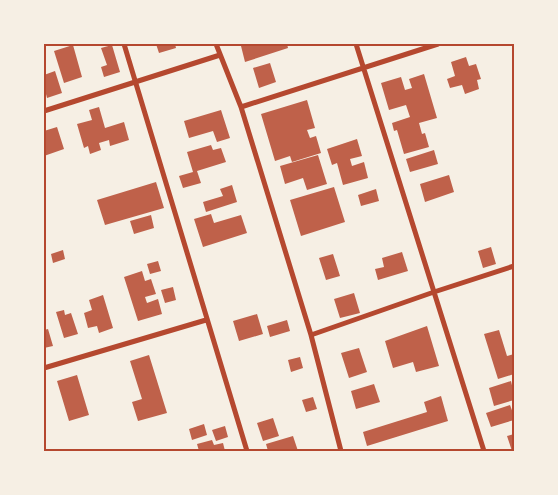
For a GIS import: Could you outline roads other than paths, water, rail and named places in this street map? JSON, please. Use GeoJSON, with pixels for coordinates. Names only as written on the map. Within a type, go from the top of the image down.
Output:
{"type":"FeatureCollection","features":[{"type":"Feature","properties":{"kind":"street"},"geometry":{"type":"LineString","coordinates":[[124,44],[247,451]]}},
{"type":"Feature","properties":{"kind":"street"},"geometry":{"type":"LineString","coordinates":[[216,44],[241,107],[310,335],[341,451]]}},
{"type":"Feature","properties":{"kind":"street"},"geometry":{"type":"LineString","coordinates":[[356,44],[484,451]]}},
{"type":"Feature","properties":{"kind":"street"},"geometry":{"type":"LineString","coordinates":[[241,107],[438,44]]}},
{"type":"Feature","properties":{"kind":"street"},"geometry":{"type":"LineString","coordinates":[[44,111],[220,55]]}},
{"type":"Feature","properties":{"kind":"street"},"geometry":{"type":"LineString","coordinates":[[310,335],[514,266]]}},
{"type":"Feature","properties":{"kind":"street"},"geometry":{"type":"LineString","coordinates":[[44,368],[206,320]]}}]}
